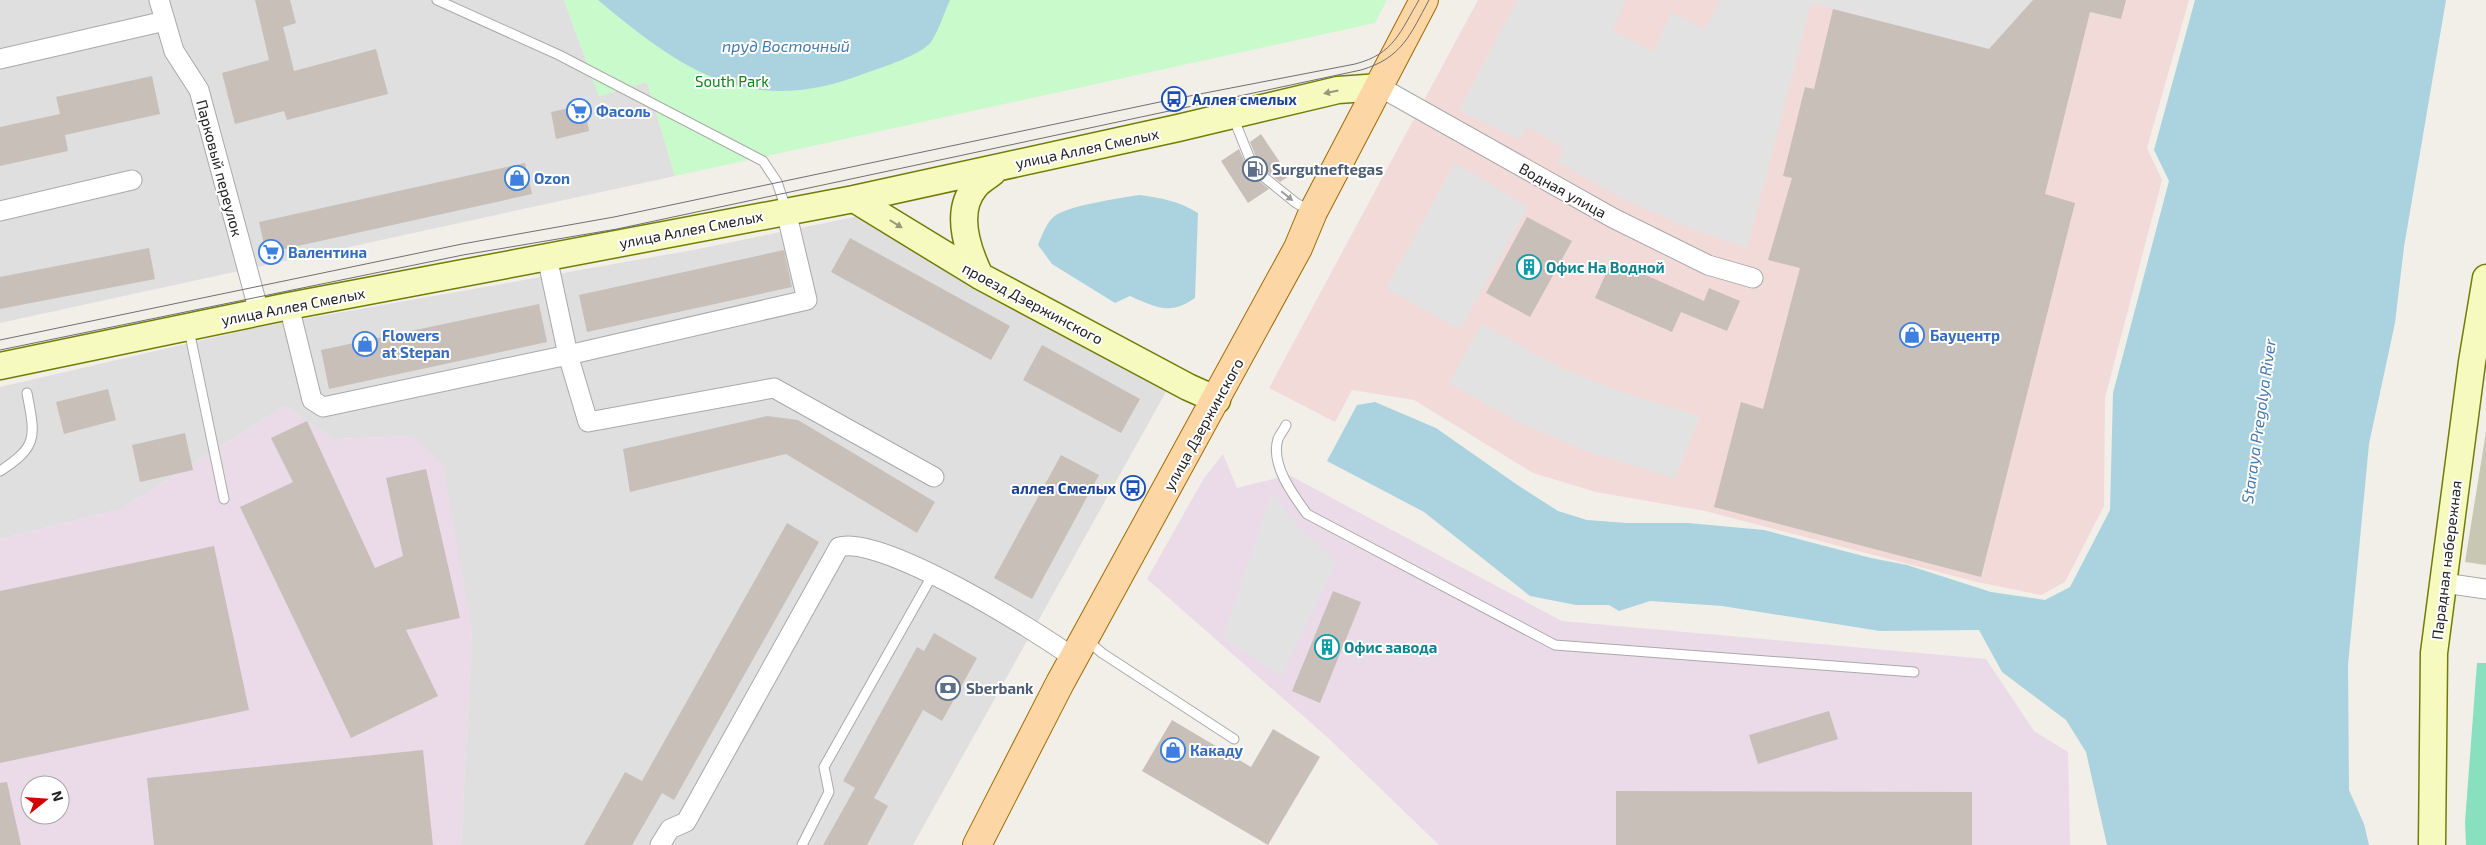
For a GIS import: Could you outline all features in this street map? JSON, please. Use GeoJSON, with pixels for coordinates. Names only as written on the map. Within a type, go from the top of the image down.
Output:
{"type":"FeatureCollection","features":[{"type":"Feature","properties":{"kind":"main road","name":"улица Дзержинского"},"geometry":{"type":"LineString","coordinates":[[977,845],[1060,683],[1298,248],[1313,212],[1424,0]]}},
{"type":"Feature","properties":{"kind":"main road","name":"улица Аллея Смелых"},"geometry":{"type":"LineString","coordinates":[[0,366],[289,306],[854,198],[992,169],[1338,90],[1380,87]]}},
{"type":"Feature","properties":{"kind":"main road"},"geometry":{"type":"LineString","coordinates":[[980,276],[967,245],[965,213],[975,187],[993,172],[992,169]]}},
{"type":"Feature","properties":{"kind":"main road","name":"проезд Дзержинского"},"geometry":{"type":"LineString","coordinates":[[854,198],[980,276],[1188,387],[1216,400]]}},
{"type":"Feature","properties":{"kind":"main road","name":"Парадная набережная"},"geometry":{"type":"LineString","coordinates":[[2432,845],[2434,653],[2472,362],[2486,278]]}},
{"type":"Feature","properties":{"kind":"street","name":"Парковый переулок"},"geometry":{"type":"LineString","coordinates":[[159,0],[174,51],[199,90],[259,312]]}},
{"type":"Feature","properties":{"kind":"street"},"geometry":{"type":"LineString","coordinates":[[0,59],[165,21]]}},
{"type":"Feature","properties":{"kind":"street","name":"Водная улица"},"geometry":{"type":"LineString","coordinates":[[1380,87],[1613,218],[1708,265],[1753,278]]}},
{"type":"Feature","properties":{"kind":"street"},"geometry":{"type":"LineString","coordinates":[[0,211],[132,180]]}},
{"type":"Feature","properties":{"kind":"street"},"geometry":{"type":"LineString","coordinates":[[289,306],[312,400],[323,407],[568,356],[807,300],[786,211]]}},
{"type":"Feature","properties":{"kind":"street"},"geometry":{"type":"LineString","coordinates":[[547,257],[568,356],[588,422],[774,388],[934,476]]}},
{"type":"Feature","properties":{"kind":"street"},"geometry":{"type":"LineString","coordinates":[[660,845],[670,829],[686,822],[839,547],[848,544],[865,546],[933,573],[1053,642],[1080,649]]}},
{"type":"Feature","properties":{"kind":"street"},"geometry":{"type":"LineString","coordinates":[[2444,582],[2486,590]]}},
{"type":"Feature","properties":{"kind":"lane"},"geometry":{"type":"LineString","coordinates":[[437,0],[559,55],[763,161],[777,182],[786,211]]}},
{"type":"Feature","properties":{"kind":"lane"},"geometry":{"type":"LineString","coordinates":[[1232,115],[1254,169],[1296,203],[1313,212]]}},
{"type":"Feature","properties":{"kind":"lane"},"geometry":{"type":"LineString","coordinates":[[188,328],[224,499]]}},
{"type":"Feature","properties":{"kind":"lane"},"geometry":{"type":"LineString","coordinates":[[0,471],[22,457],[34,431],[27,393]]}},
{"type":"Feature","properties":{"kind":"lane"},"geometry":{"type":"LineString","coordinates":[[1286,425],[1278,440],[1279,466],[1290,491],[1307,514],[1555,645],[1914,672]]}},
{"type":"Feature","properties":{"kind":"lane"},"geometry":{"type":"LineString","coordinates":[[802,845],[829,792],[824,767],[933,573]]}},
{"type":"Feature","properties":{"kind":"lane"},"geometry":{"type":"LineString","coordinates":[[1080,649],[1102,653],[1234,739]]}},
{"type":"Feature","properties":{"kind":"shaded area"},"geometry":{"type":"Polygon","coordinates":[[[0,0],[564,0],[599,96],[647,82],[675,176],[0,323],[0,0]]]}},
{"type":"Feature","properties":{"kind":"shaded area"},"geometry":{"type":"Polygon","coordinates":[[[1478,0],[2189,0],[2147,148],[2162,180],[2105,398],[2104,506],[2065,582],[2041,595],[1977,582],[1705,511],[1596,492],[1533,473],[1414,400],[1352,390],[1335,422],[1269,388],[1478,0]]]}},
{"type":"Feature","properties":{"kind":"shaded area"},"geometry":{"type":"Polygon","coordinates":[[[1517,0],[1626,0],[1612,30],[1654,52],[1671,12],[1705,30],[1720,0],[2033,0],[1989,49],[1811,3],[1747,248],[1687,227],[1622,198],[1558,162],[1564,148],[1527,127],[1520,140],[1459,110],[1517,0]]]}},
{"type":"Feature","properties":{"kind":"shaded area"},"geometry":{"type":"Polygon","coordinates":[[[1455,163],[1528,207],[1460,330],[1386,288],[1455,163]]]}},
{"type":"Feature","properties":{"kind":"shaded area"},"geometry":{"type":"Polygon","coordinates":[[[859,216],[1167,390],[913,845],[461,845],[472,629],[413,436],[333,439],[285,406],[121,509],[0,539],[0,387],[264,326],[693,250],[859,216]]]}},
{"type":"Feature","properties":{"kind":"shaded area"},"geometry":{"type":"Polygon","coordinates":[[[1482,324],[1561,368],[1621,392],[1700,416],[1675,478],[1592,453],[1526,426],[1449,383],[1482,324]]]}},
{"type":"Feature","properties":{"kind":"shaded area"},"geometry":{"type":"Polygon","coordinates":[[[285,406],[333,439],[413,436],[443,465],[472,629],[461,845],[0,845],[0,539],[121,509],[285,406]]]}},
{"type":"Feature","properties":{"kind":"shaded area"},"geometry":{"type":"Polygon","coordinates":[[[2486,432],[2486,565],[2465,562],[2486,432]]]}},
{"type":"Feature","properties":{"kind":"shaded area"},"geometry":{"type":"Polygon","coordinates":[[[1223,454],[1237,488],[1289,475],[1562,621],[1986,659],[2034,731],[2068,752],[2070,845],[1439,845],[1326,736],[1147,579],[1204,478],[1223,454]]]}},
{"type":"Feature","properties":{"kind":"shaded area"},"geometry":{"type":"Polygon","coordinates":[[[1272,493],[1301,529],[1337,561],[1281,676],[1223,637],[1272,493]]]}},
{"type":"Feature","properties":{"kind":"green space","name":"South Park"},"geometry":{"type":"Polygon","coordinates":[[[564,0],[1387,0],[1375,23],[675,176],[647,82],[599,96],[564,0]]]}},
{"type":"Feature","properties":{"kind":"green space"},"geometry":{"type":"Polygon","coordinates":[[[2477,663],[2486,663],[2486,845],[2466,845],[2465,822],[2477,663]]]}},
{"type":"Feature","properties":{"kind":"water","name":"пруд Восточный"},"geometry":{"type":"Polygon","coordinates":[[[598,0],[950,0],[931,42],[919,51],[901,60],[825,86],[788,91],[754,89],[721,81],[691,67],[660,49],[598,0]]]}},
{"type":"Feature","properties":{"kind":"water","name":"Staraya Pregolya River"},"geometry":{"type":"Polygon","coordinates":[[[2195,0],[2446,0],[2404,247],[2395,323],[2369,444],[2348,665],[2349,790],[2364,824],[2369,845],[2107,845],[2086,752],[2066,720],[2002,672],[1979,630],[1880,631],[1722,606],[1650,601],[1619,611],[1609,605],[1576,605],[1530,596],[1424,512],[1327,461],[1357,405],[1375,402],[1436,428],[1558,511],[1587,520],[1627,523],[1688,523],[1764,530],[1871,558],[1907,565],[1991,592],[2045,600],[2070,587],[2110,510],[2113,393],[2169,181],[2154,150],[2195,0]]]}},
{"type":"Feature","properties":{"kind":"water"},"geometry":{"type":"Polygon","coordinates":[[[1140,195],[1177,203],[1198,213],[1195,298],[1186,304],[1178,307],[1162,308],[1130,296],[1115,303],[1052,264],[1038,245],[1047,224],[1063,211],[1084,205],[1140,195]]]}},
{"type":"Feature","properties":{"kind":"building"},"geometry":{"type":"Polygon","coordinates":[[[255,0],[290,0],[296,23],[283,27],[294,71],[376,49],[388,94],[287,120],[284,111],[235,124],[222,73],[269,60],[255,0]]]}},
{"type":"Feature","properties":{"kind":"building","name":"Бауцентр"},"geometry":{"type":"Polygon","coordinates":[[[2033,0],[2126,0],[2121,19],[2090,12],[2045,194],[2075,203],[1981,577],[1714,507],[1741,402],[1763,409],[1800,268],[1768,260],[1792,178],[1783,176],[1805,87],[1814,89],[1833,9],[1989,49],[2033,0]]]}},
{"type":"Feature","properties":{"kind":"building"},"geometry":{"type":"Polygon","coordinates":[[[152,76],[160,114],[65,135],[68,151],[0,166],[0,127],[60,114],[56,97],[152,76]]]}},
{"type":"Feature","properties":{"kind":"building"},"geometry":{"type":"Polygon","coordinates":[[[584,105],[589,131],[556,139],[551,112],[584,105]]]}},
{"type":"Feature","properties":{"kind":"building"},"geometry":{"type":"Polygon","coordinates":[[[1261,134],[1289,176],[1280,182],[1259,165],[1250,142],[1261,134]]]}},
{"type":"Feature","properties":{"kind":"building"},"geometry":{"type":"Polygon","coordinates":[[[1239,149],[1250,174],[1269,189],[1248,203],[1221,161],[1239,149]]]}},
{"type":"Feature","properties":{"kind":"building"},"geometry":{"type":"Polygon","coordinates":[[[525,163],[532,194],[266,253],[259,222],[525,163]]]}},
{"type":"Feature","properties":{"kind":"building","name":"Офис На Водной"},"geometry":{"type":"Polygon","coordinates":[[[1527,217],[1572,241],[1530,317],[1486,293],[1527,217]]]}},
{"type":"Feature","properties":{"kind":"building"},"geometry":{"type":"Polygon","coordinates":[[[850,238],[1010,326],[991,360],[831,272],[850,238]]]}},
{"type":"Feature","properties":{"kind":"building"},"geometry":{"type":"Polygon","coordinates":[[[149,248],[155,279],[0,309],[0,277],[149,248]]]}},
{"type":"Feature","properties":{"kind":"building"},"geometry":{"type":"Polygon","coordinates":[[[784,250],[792,287],[587,332],[579,295],[784,250]]]}},
{"type":"Feature","properties":{"kind":"building"},"geometry":{"type":"Polygon","coordinates":[[[1612,260],[1704,301],[1709,288],[1740,301],[1727,331],[1681,312],[1672,332],[1595,298],[1612,260]]]}},
{"type":"Feature","properties":{"kind":"building"},"geometry":{"type":"Polygon","coordinates":[[[539,304],[547,342],[329,389],[321,350],[539,304]]]}},
{"type":"Feature","properties":{"kind":"building"},"geometry":{"type":"Polygon","coordinates":[[[1042,345],[1140,399],[1121,433],[1023,380],[1042,345]]]}},
{"type":"Feature","properties":{"kind":"building"},"geometry":{"type":"Polygon","coordinates":[[[108,389],[116,420],[64,434],[56,402],[108,389]]]}},
{"type":"Feature","properties":{"kind":"building"},"geometry":{"type":"Polygon","coordinates":[[[767,416],[798,420],[935,502],[917,533],[786,454],[630,492],[623,449],[767,416]]]}},
{"type":"Feature","properties":{"kind":"building"},"geometry":{"type":"Polygon","coordinates":[[[307,421],[375,568],[403,556],[386,478],[426,469],[460,618],[406,630],[438,696],[351,738],[240,507],[293,482],[271,438],[307,421]]]}},
{"type":"Feature","properties":{"kind":"building"},"geometry":{"type":"Polygon","coordinates":[[[185,433],[193,470],[140,482],[132,445],[185,433]]]}},
{"type":"Feature","properties":{"kind":"building"},"geometry":{"type":"Polygon","coordinates":[[[1061,455],[1099,475],[1032,599],[994,578],[1061,455]]]}},
{"type":"Feature","properties":{"kind":"building"},"geometry":{"type":"Polygon","coordinates":[[[787,523],[819,542],[674,800],[662,793],[632,845],[584,845],[625,772],[642,781],[787,523]]]}},
{"type":"Feature","properties":{"kind":"building"},"geometry":{"type":"Polygon","coordinates":[[[214,546],[249,710],[0,763],[0,591],[214,546]]]}},
{"type":"Feature","properties":{"kind":"building","name":"Офис завода"},"geometry":{"type":"Polygon","coordinates":[[[1333,591],[1361,602],[1320,703],[1292,691],[1333,591]]]}},
{"type":"Feature","properties":{"kind":"building"},"geometry":{"type":"Polygon","coordinates":[[[934,633],[977,658],[942,721],[923,710],[874,798],[888,806],[867,845],[823,845],[855,788],[843,781],[917,647],[924,651],[934,633]]]}},
{"type":"Feature","properties":{"kind":"building"},"geometry":{"type":"Polygon","coordinates":[[[1829,711],[1838,739],[1758,764],[1749,735],[1829,711]]]}},
{"type":"Feature","properties":{"kind":"building"},"geometry":{"type":"Polygon","coordinates":[[[1172,720],[1251,767],[1273,729],[1320,757],[1268,845],[1142,771],[1172,720]]]}},
{"type":"Feature","properties":{"kind":"building"},"geometry":{"type":"Polygon","coordinates":[[[423,750],[433,845],[154,845],[147,778],[423,750]]]}},
{"type":"Feature","properties":{"kind":"building"},"geometry":{"type":"Polygon","coordinates":[[[7,782],[21,845],[0,845],[0,783],[7,782]]]}},
{"type":"Feature","properties":{"kind":"building"},"geometry":{"type":"Polygon","coordinates":[[[1616,791],[1972,792],[1972,845],[1616,845],[1616,791]]]}},
{"type":"Feature","properties":{"kind":"tram line"},"geometry":{"type":"LineString","coordinates":[[0,340],[462,244],[614,217],[1174,99],[1355,64],[1368,60],[1387,48],[1401,32],[1419,0]]}},
{"type":"Feature","properties":{"kind":"tram line"},"geometry":{"type":"LineString","coordinates":[[0,350],[463,255],[617,229],[1361,70],[1375,65],[1396,52],[1410,34],[1429,0]]}},
{"type":"Feature","properties":{"kind":"place","name":"Аллея смелых"},"geometry":{"type":"Point","coordinates":[1174,99]}},
{"type":"Feature","properties":{"kind":"place","name":"Фасоль"},"geometry":{"type":"Point","coordinates":[579,111]}},
{"type":"Feature","properties":{"kind":"place","name":"Surgutneftegas"},"geometry":{"type":"Point","coordinates":[1255,169]}},
{"type":"Feature","properties":{"kind":"place","name":"Ozon"},"geometry":{"type":"Point","coordinates":[517,178]}},
{"type":"Feature","properties":{"kind":"place","name":"Валентина"},"geometry":{"type":"Point","coordinates":[271,252]}},
{"type":"Feature","properties":{"kind":"place","name":"Офис На Водной"},"geometry":{"type":"Point","coordinates":[1529,267]}},
{"type":"Feature","properties":{"kind":"place","name":"Бауцентр"},"geometry":{"type":"Point","coordinates":[1912,335]}},
{"type":"Feature","properties":{"kind":"place","name":"Flowers at Stepan"},"geometry":{"type":"Point","coordinates":[365,344]}},
{"type":"Feature","properties":{"kind":"place","name":"аллея Смелых"},"geometry":{"type":"Point","coordinates":[1133,488]}},
{"type":"Feature","properties":{"kind":"place","name":"Офис завода"},"geometry":{"type":"Point","coordinates":[1327,647]}},
{"type":"Feature","properties":{"kind":"place","name":"Sberbank"},"geometry":{"type":"Point","coordinates":[948,688]}},
{"type":"Feature","properties":{"kind":"place","name":"Какаду"},"geometry":{"type":"Point","coordinates":[1173,750]}}]}
